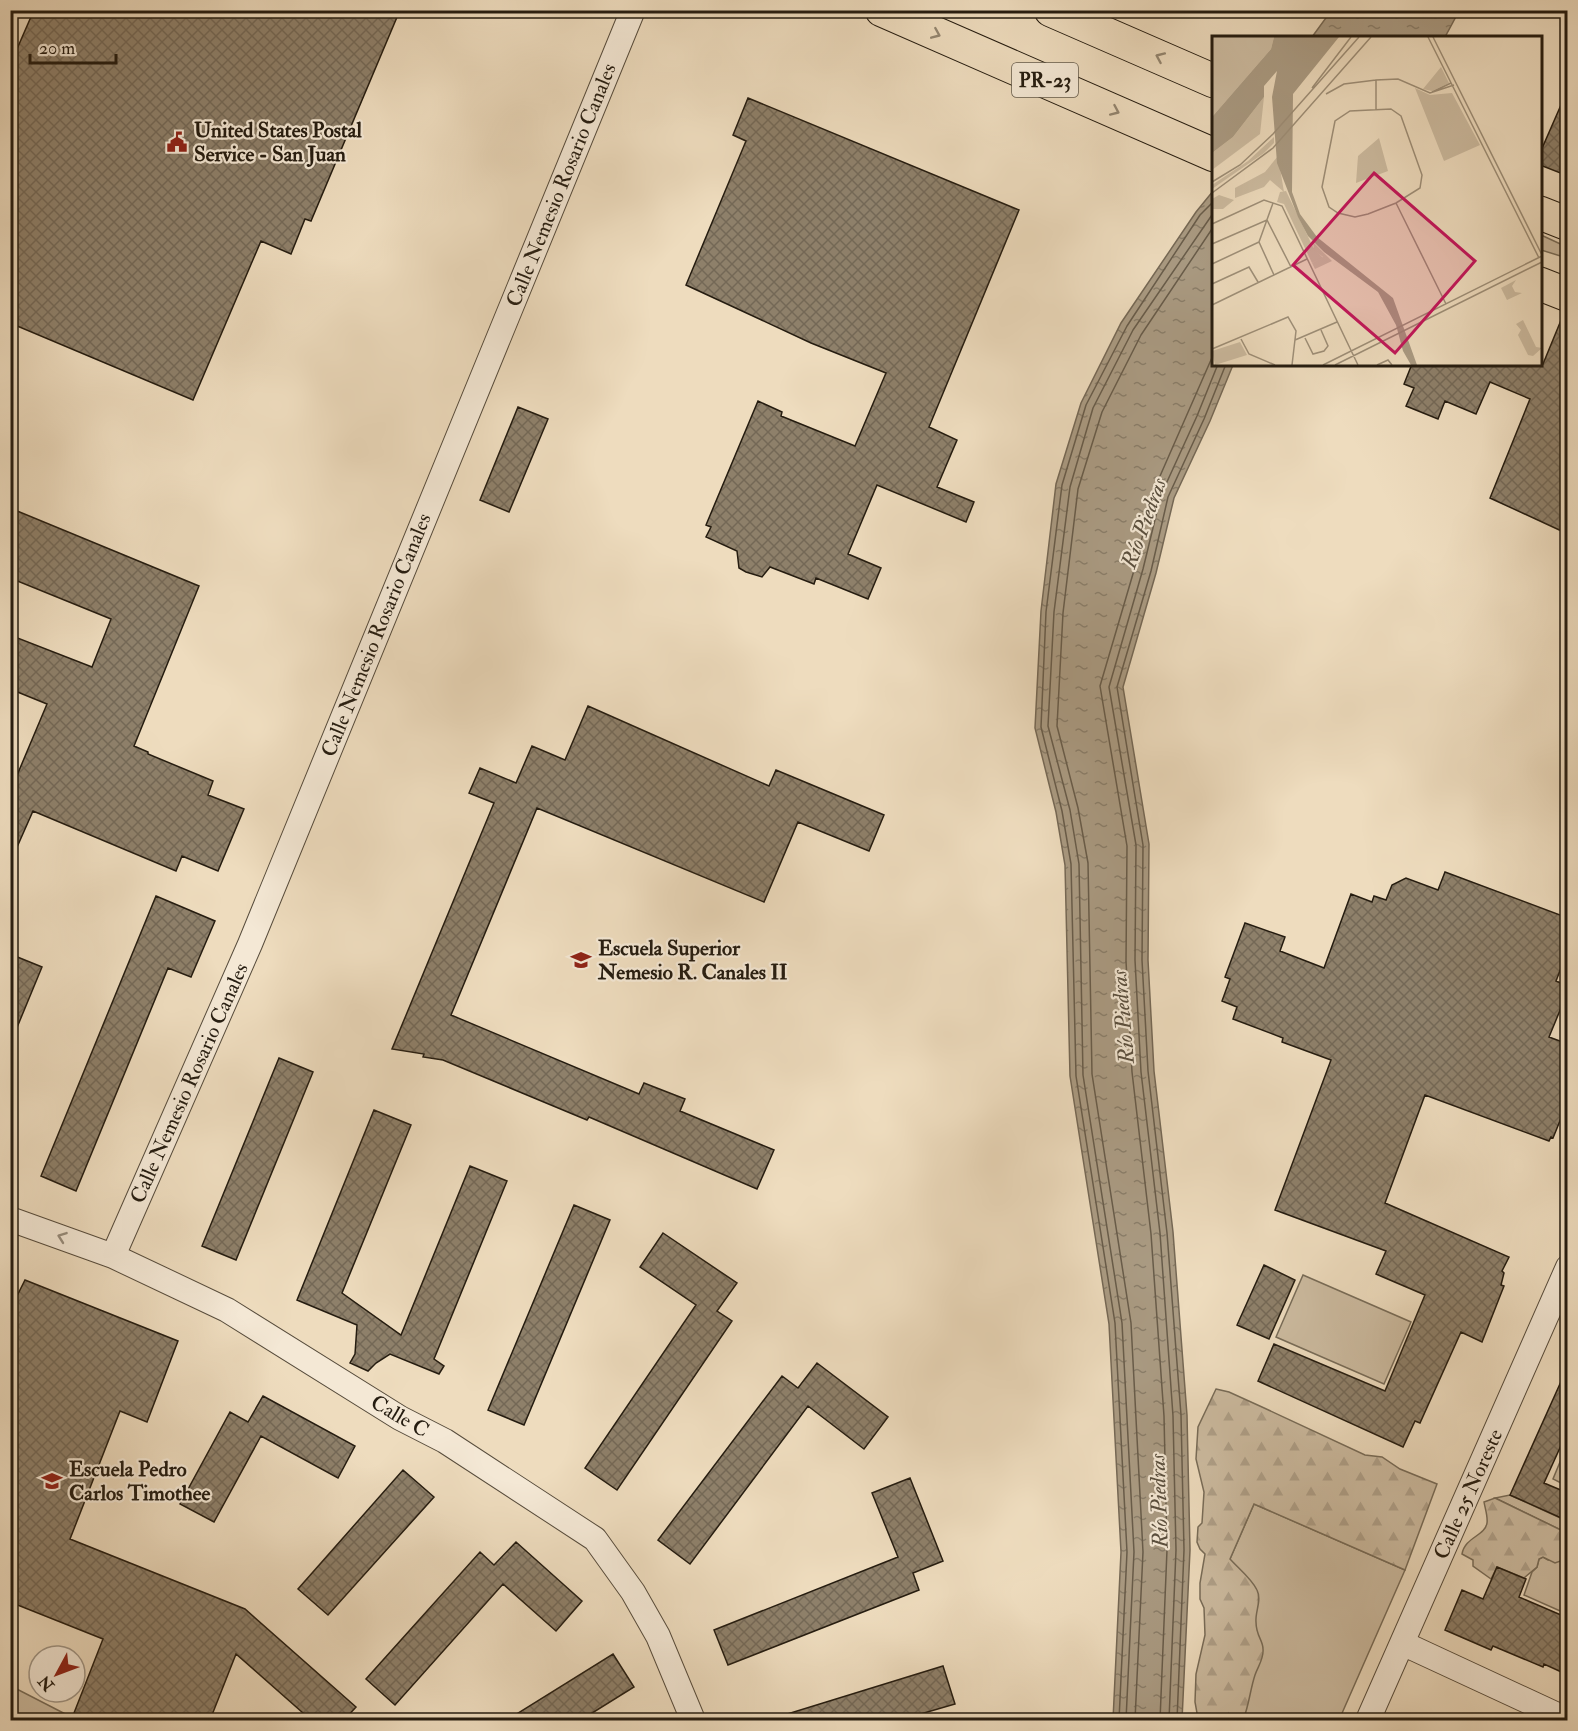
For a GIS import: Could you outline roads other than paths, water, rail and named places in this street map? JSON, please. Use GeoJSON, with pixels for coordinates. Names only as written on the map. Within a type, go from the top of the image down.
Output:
{"type":"FeatureCollection","features":[{"type":"Feature","properties":{"kind":"main road","name":"PR-23"},"geometry":{"type":"LineString","coordinates":[[882,10],[1210,154]]}},
{"type":"Feature","properties":{"kind":"main road"},"geometry":{"type":"LineString","coordinates":[[1051,10],[1212,80]]}},
{"type":"Feature","properties":{"kind":"main road"},"geometry":{"type":"LineString","coordinates":[[1542,214],[1568,224]]}},
{"type":"Feature","properties":{"kind":"main road"},"geometry":{"type":"LineString","coordinates":[[1542,286],[1568,295]]}},
{"type":"Feature","properties":{"kind":"street","name":"Calle Nemesio Rosario Canales"},"geometry":{"type":"LineString","coordinates":[[113,1256],[250,944],[633,10]]}},
{"type":"Feature","properties":{"kind":"street","name":"Calle C"},"geometry":{"type":"LineString","coordinates":[[10,1219],[113,1256],[227,1310],[400,1418],[445,1441],[595,1539],[633,1592],[658,1636],[693,1720]]}},
{"type":"Feature","properties":{"kind":"street","name":"Calle 25 Noreste"},"geometry":{"type":"LineString","coordinates":[[1368,1720],[1568,1267]]}},
{"type":"Feature","properties":{"kind":"street"},"geometry":{"type":"LineString","coordinates":[[1402,1643],[1568,1720]]}},
{"type":"Feature","properties":{"kind":"water"},"geometry":{"type":"Polygon","coordinates":[[[1331,10],[1459,11],[1446,36],[1313,36],[1331,10]]]}},
{"type":"Feature","properties":{"kind":"water","name":"Río Piedras"},"geometry":{"type":"Polygon","coordinates":[[[1212,192],[1212,366],[1233,366],[1174,498],[1156,573],[1123,687],[1149,844],[1148,960],[1154,1071],[1173,1232],[1187,1415],[1190,1550],[1182,1720],[1113,1720],[1121,1552],[1109,1324],[1070,1076],[1065,865],[1056,812],[1035,728],[1041,611],[1056,484],[1081,403],[1121,323],[1196,212],[1212,192]]]}},
{"type":"Feature","properties":{"kind":"place","name":"United States Postal Service - San Juan"},"geometry":{"type":"Point","coordinates":[177,142]}},
{"type":"Feature","properties":{"kind":"place","name":"Escuela Superior Nemesio R. Canales II"},"geometry":{"type":"Point","coordinates":[581,960]}},
{"type":"Feature","properties":{"kind":"place","name":"Escuela Pedro Carlos Timothee"},"geometry":{"type":"Point","coordinates":[52,1481]}}]}
